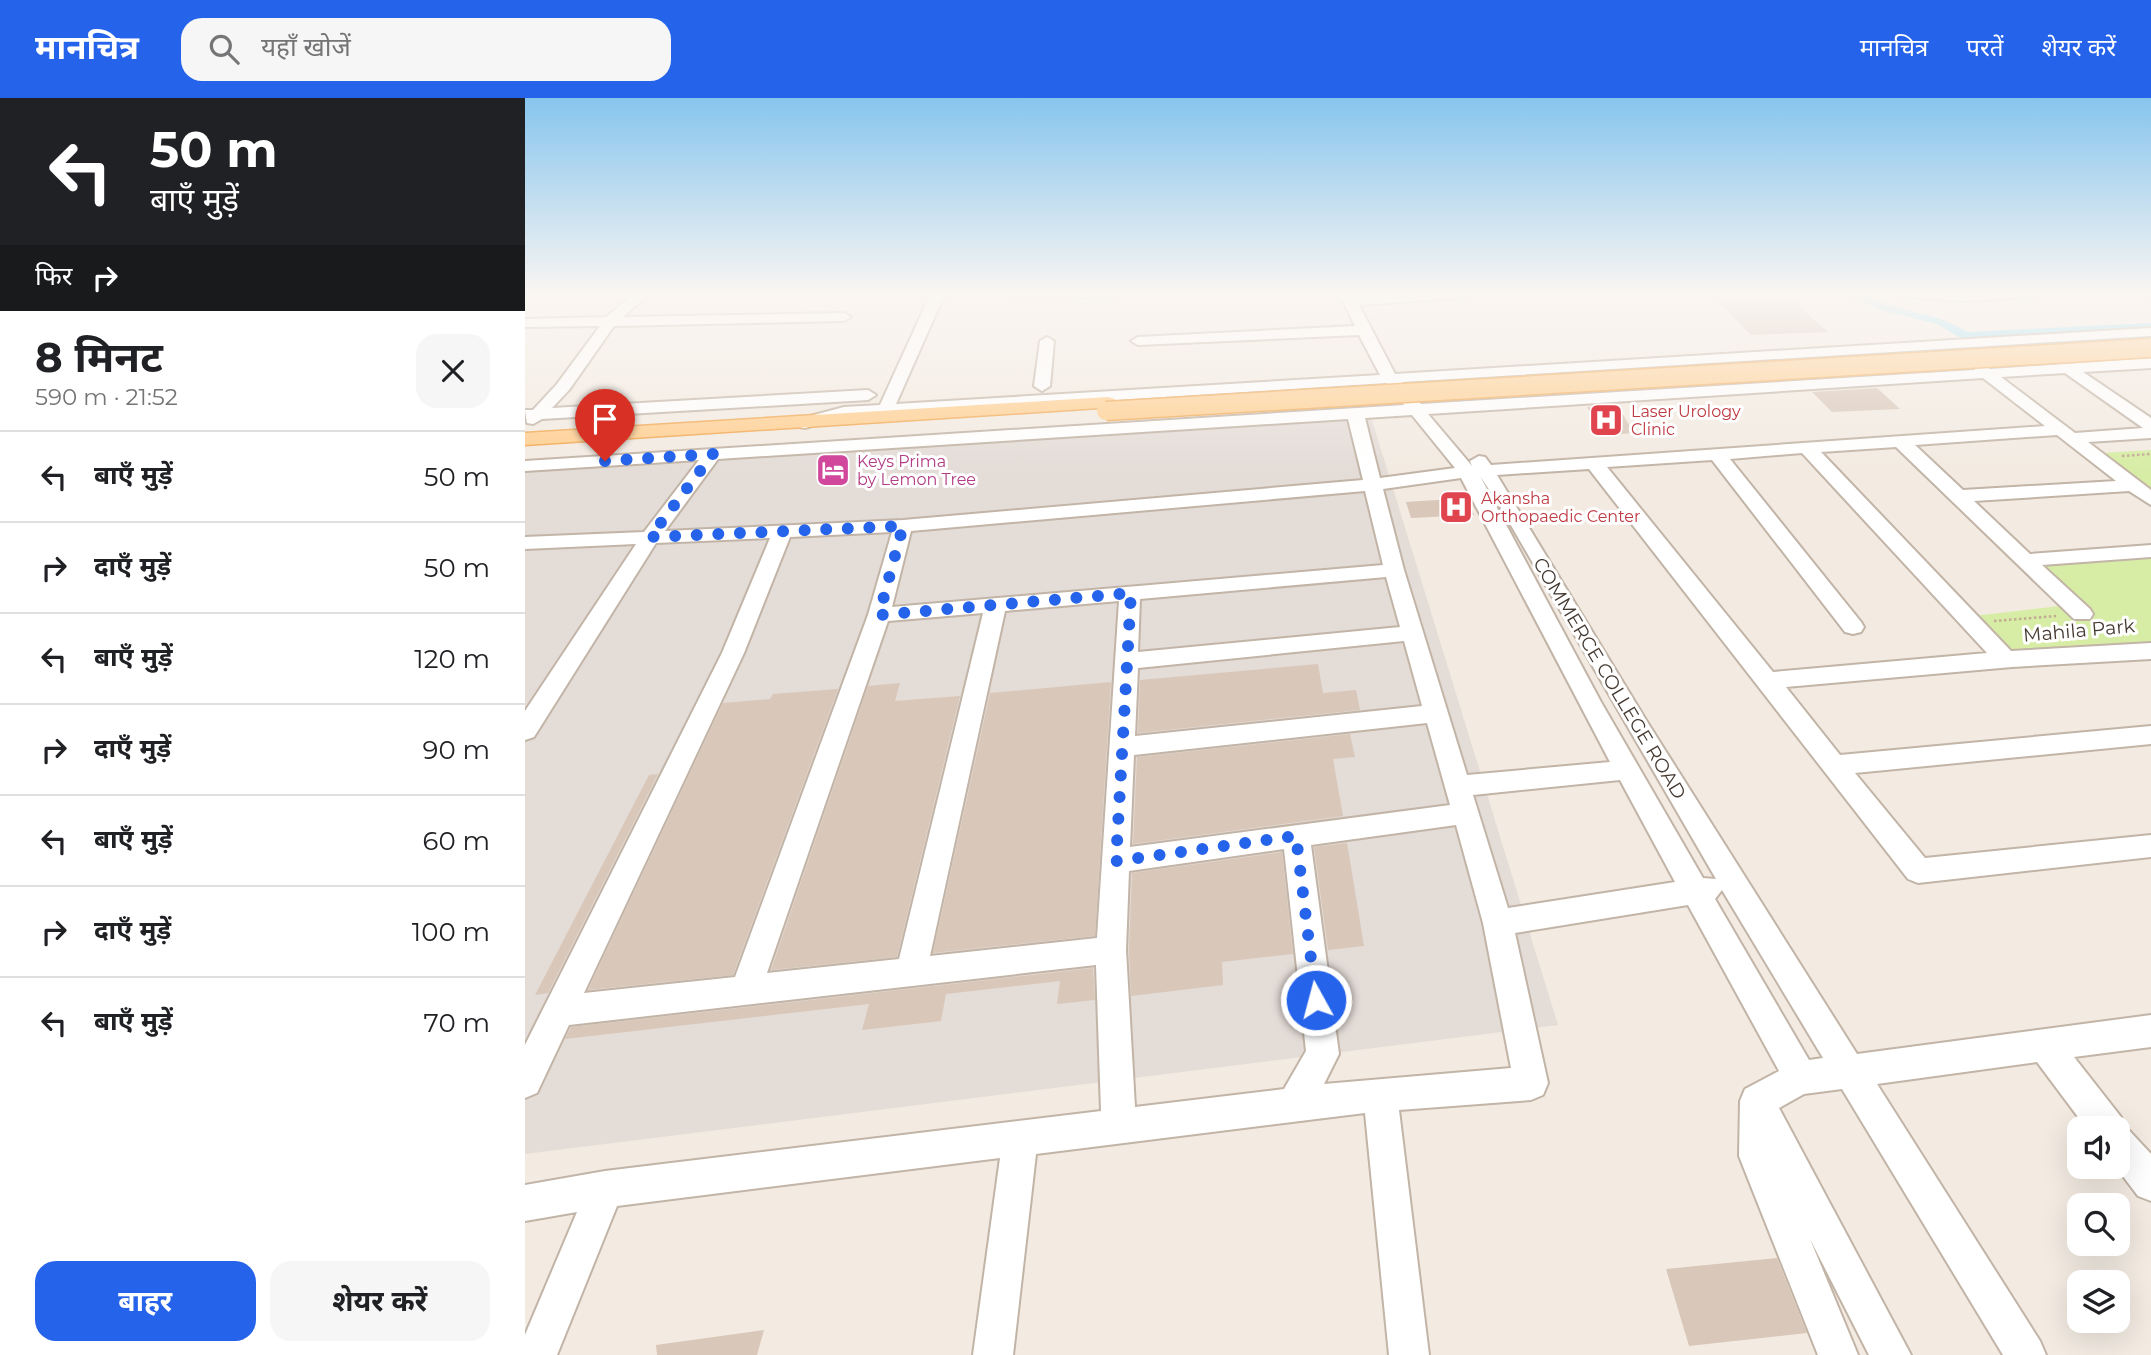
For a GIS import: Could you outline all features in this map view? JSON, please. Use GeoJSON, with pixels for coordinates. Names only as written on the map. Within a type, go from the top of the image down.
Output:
{"type":"FeatureCollection","features":[{"type":"Feature","properties":{"kind":"main road"},"geometry":{"type":"LineString","coordinates":[[525,448],[1107,407],[1969,352]]}},
{"type":"Feature","properties":{"kind":"main road"},"geometry":{"type":"LineString","coordinates":[[1107,407],[2086,352]]}},
{"type":"Feature","properties":{"kind":"main road"},"geometry":{"type":"LineString","coordinates":[[525,439],[776,425],[812,428]]}},
{"type":"Feature","properties":{"kind":"street"},"geometry":{"type":"LineString","coordinates":[[529,419],[563,387],[589,352]]}},
{"type":"Feature","properties":{"kind":"street"},"geometry":{"type":"LineString","coordinates":[[889,402],[911,352]]}},
{"type":"Feature","properties":{"kind":"street"},"geometry":{"type":"LineString","coordinates":[[1042,386],[1046,352]]}},
{"type":"Feature","properties":{"kind":"street"},"geometry":{"type":"LineString","coordinates":[[1379,352],[1398,379],[1477,472],[1627,770],[1801,1078]]}},
{"type":"Feature","properties":{"kind":"street"},"geometry":{"type":"LineString","coordinates":[[1384,352],[1398,379]]}},
{"type":"Feature","properties":{"kind":"street"},"geometry":{"type":"LineString","coordinates":[[812,428],[836,435],[1457,374],[1826,352]]}},
{"type":"Feature","properties":{"kind":"street"},"geometry":{"type":"LineString","coordinates":[[800,449],[812,428],[843,412],[889,402],[1042,386],[1328,373],[1398,379],[1479,400],[1981,369],[2151,355]]}},
{"type":"Feature","properties":{"kind":"street"},"geometry":{"type":"LineString","coordinates":[[1981,369],[2069,369],[2151,363]]}},
{"type":"Feature","properties":{"kind":"street"},"geometry":{"type":"LineString","coordinates":[[1981,369],[2151,499]]}},
{"type":"Feature","properties":{"kind":"street"},"geometry":{"type":"LineString","coordinates":[[2069,369],[2151,426]]}},
{"type":"Feature","properties":{"kind":"street"},"geometry":{"type":"LineString","coordinates":[[529,419],[795,399],[889,402],[1337,379],[1398,379]]}},
{"type":"Feature","properties":{"kind":"street"},"geometry":{"type":"LineString","coordinates":[[1337,379],[1398,379]]}},
{"type":"Feature","properties":{"kind":"street"},"geometry":{"type":"LineString","coordinates":[[525,466],[1355,412],[1398,379]]}},
{"type":"Feature","properties":{"kind":"street"},"geometry":{"type":"LineString","coordinates":[[776,425],[795,399]]}},
{"type":"Feature","properties":{"kind":"street"},"geometry":{"type":"LineString","coordinates":[[525,1203],[605,1189],[1021,1136],[1380,1094],[1531,1083],[1498,923],[1394,570],[1355,412]]}},
{"type":"Feature","properties":{"kind":"street"},"geometry":{"type":"LineString","coordinates":[[525,543],[781,534],[903,526],[1374,485],[1477,472],[1900,441],[2151,433]]}},
{"type":"Feature","properties":{"kind":"street"},"geometry":{"type":"LineString","coordinates":[[1900,441],[2082,614]]}},
{"type":"Feature","properties":{"kind":"street"},"geometry":{"type":"LineString","coordinates":[[1807,448],[2005,659]]}},
{"type":"Feature","properties":{"kind":"street"},"geometry":{"type":"LineString","coordinates":[[525,731],[650,537],[713,454]]}},
{"type":"Feature","properties":{"kind":"street"},"geometry":{"type":"LineString","coordinates":[[1717,454],[1853,627]]}},
{"type":"Feature","properties":{"kind":"street"},"geometry":{"type":"LineString","coordinates":[[1594,463],[1918,871],[2145,854]]}},
{"type":"Feature","properties":{"kind":"street","name":"COMMERCE COLLEGE ROAD"},"geometry":{"type":"LineString","coordinates":[[1477,472],[2026,1355]]}},
{"type":"Feature","properties":{"kind":"street"},"geometry":{"type":"LineString","coordinates":[[1958,496],[2133,485]]}},
{"type":"Feature","properties":{"kind":"street"},"geometry":{"type":"LineString","coordinates":[[745,992],[879,615],[903,526]]}},
{"type":"Feature","properties":{"kind":"street"},"geometry":{"type":"LineString","coordinates":[[525,1081],[733,653],[781,534]]}},
{"type":"Feature","properties":{"kind":"street"},"geometry":{"type":"LineString","coordinates":[[2025,560],[2151,551]]}},
{"type":"Feature","properties":{"kind":"street"},"geometry":{"type":"LineString","coordinates":[[879,615],[1394,570]]}},
{"type":"Feature","properties":{"kind":"street"},"geometry":{"type":"LineString","coordinates":[[1119,1125],[1111,950],[1131,593]]}},
{"type":"Feature","properties":{"kind":"street"},"geometry":{"type":"LineString","coordinates":[[911,973],[996,605]]}},
{"type":"Feature","properties":{"kind":"street"},"geometry":{"type":"LineString","coordinates":[[1127,662],[1412,633]]}},
{"type":"Feature","properties":{"kind":"street"},"geometry":{"type":"LineString","coordinates":[[1767,681],[2005,659],[2151,652]]}},
{"type":"Feature","properties":{"kind":"street"},"geometry":{"type":"LineString","coordinates":[[1122,747],[1436,713]]}},
{"type":"Feature","properties":{"kind":"street"},"geometry":{"type":"LineString","coordinates":[[1834,765],[2151,735]]}},
{"type":"Feature","properties":{"kind":"street"},"geometry":{"type":"LineString","coordinates":[[1458,786],[1627,770]]}},
{"type":"Feature","properties":{"kind":"street"},"geometry":{"type":"LineString","coordinates":[[1116,861],[1466,813]]}},
{"type":"Feature","properties":{"kind":"street"},"geometry":{"type":"LineString","coordinates":[[1294,1104],[1323,1054],[1296,836]]}},
{"type":"Feature","properties":{"kind":"street"},"geometry":{"type":"LineString","coordinates":[[1498,923],[1695,890],[1735,886]]}},
{"type":"Feature","properties":{"kind":"street"},"geometry":{"type":"LineString","coordinates":[[559,1011],[1111,950]]}},
{"type":"Feature","properties":{"kind":"street"},"geometry":{"type":"LineString","coordinates":[[1757,1101],[1801,1078],[2151,1031]]}},
{"type":"Feature","properties":{"kind":"street"},"geometry":{"type":"LineString","coordinates":[[2044,1045],[2099,1116]]}},
{"type":"Feature","properties":{"kind":"street"},"geometry":{"type":"LineString","coordinates":[[1380,1094],[1409,1355]]}},
{"type":"Feature","properties":{"kind":"street"},"geometry":{"type":"LineString","coordinates":[[1757,1101],[1757,1156],[1838,1355]]}},
{"type":"Feature","properties":{"kind":"street"},"geometry":{"type":"LineString","coordinates":[[1757,1101],[1891,1355]]}},
{"type":"Feature","properties":{"kind":"street"},"geometry":{"type":"LineString","coordinates":[[993,1355],[1021,1136]]}},
{"type":"Feature","properties":{"kind":"street"},"geometry":{"type":"LineString","coordinates":[[2130,1156],[2151,1183]]}},
{"type":"Feature","properties":{"kind":"street"},"geometry":{"type":"LineString","coordinates":[[537,1355],[605,1189]]}},
{"type":"Feature","properties":{"kind":"path","name":"Mahila Park"},"geometry":{"type":"LineString","coordinates":[[1982,622],[2082,614]]}},
{"type":"Feature","properties":{"kind":"shaded area"},"geometry":{"type":"Polygon","coordinates":[[[1371,417],[1558,1025],[525,1154],[525,471],[1371,417]]]}},
{"type":"Feature","properties":{"kind":"green space"},"geometry":{"type":"Polygon","coordinates":[[[2151,450],[2151,489],[2102,453],[2151,450]]]}},
{"type":"Feature","properties":{"kind":"green space"},"geometry":{"type":"Polygon","coordinates":[[[2151,553],[2151,646],[2012,659],[1965,617],[2076,604],[2034,562],[2151,553]]]}},
{"type":"Feature","properties":{"kind":"building"},"geometry":{"type":"Polygon","coordinates":[[[1877,388],[1900,409],[1832,412],[1812,392],[1877,388]]]}},
{"type":"Feature","properties":{"kind":"building"},"geometry":{"type":"Polygon","coordinates":[[[1618,406],[1634,433],[1605,435],[1600,425],[1596,425],[1587,407],[1618,406]]]}},
{"type":"Feature","properties":{"kind":"building"},"geometry":{"type":"Polygon","coordinates":[[[1468,498],[1474,515],[1411,518],[1406,502],[1468,498]]]}},
{"type":"Feature","properties":{"kind":"building"},"geometry":{"type":"Polygon","coordinates":[[[1318,664],[1323,693],[1356,690],[1360,710],[1138,733],[1140,680],[1318,664]]]}},
{"type":"Feature","properties":{"kind":"building"},"geometry":{"type":"Polygon","coordinates":[[[1111,682],[1095,936],[933,953],[990,693],[1111,682]]]}},
{"type":"Feature","properties":{"kind":"building"},"geometry":{"type":"Polygon","coordinates":[[[900,683],[895,701],[960,696],[897,957],[771,970],[868,686],[900,683]]]}},
{"type":"Feature","properties":{"kind":"building"},"geometry":{"type":"Polygon","coordinates":[[[838,689],[733,975],[588,990],[723,703],[770,699],[773,694],[838,689]]]}},
{"type":"Feature","properties":{"kind":"building"},"geometry":{"type":"Polygon","coordinates":[[[1350,734],[1355,757],[1333,759],[1343,816],[1133,844],[1137,757],[1350,734]]]}},
{"type":"Feature","properties":{"kind":"building"},"geometry":{"type":"Polygon","coordinates":[[[658,774],[548,993],[535,995],[649,775],[658,774]]]}},
{"type":"Feature","properties":{"kind":"building"},"geometry":{"type":"Polygon","coordinates":[[[1347,843],[1364,946],[1328,950],[1314,847],[1347,843]]]}},
{"type":"Feature","properties":{"kind":"building"},"geometry":{"type":"Polygon","coordinates":[[[1282,852],[1293,954],[1222,962],[1223,985],[1131,996],[1129,950],[1132,873],[1282,852]]]}},
{"type":"Feature","properties":{"kind":"building"},"geometry":{"type":"Polygon","coordinates":[[[1093,968],[1095,1000],[1057,1004],[1060,981],[946,994],[941,1021],[862,1030],[869,1004],[565,1039],[571,1027],[1093,968]]]}},
{"type":"Feature","properties":{"kind":"building"},"geometry":{"type":"Polygon","coordinates":[[[1777,1258],[1807,1333],[1689,1346],[1666,1269],[1777,1258]]]}},
{"type":"Feature","properties":{"kind":"building"},"geometry":{"type":"Polygon","coordinates":[[[764,1330],[757,1355],[657,1355],[656,1345],[764,1330]]]}},
{"type":"Feature","properties":{"kind":"place","name":"Laser Urology Clinic"},"geometry":{"type":"Point","coordinates":[1606,420]}},
{"type":"Feature","properties":{"kind":"place","name":"Keys Prima by Lemon Tree"},"geometry":{"type":"Point","coordinates":[833,470]}},
{"type":"Feature","properties":{"kind":"place","name":"Akansha Orthopaedic Center"},"geometry":{"type":"Point","coordinates":[1456,507]}},
{"type":"Feature","properties":{"kind":"route"},"geometry":{"type":"LineString","coordinates":[[605,461],[713,454],[650,537],[781,534],[903,526],[879,615],[1131,593],[1116,861],[1296,836],[1316,1000]]}}]}
